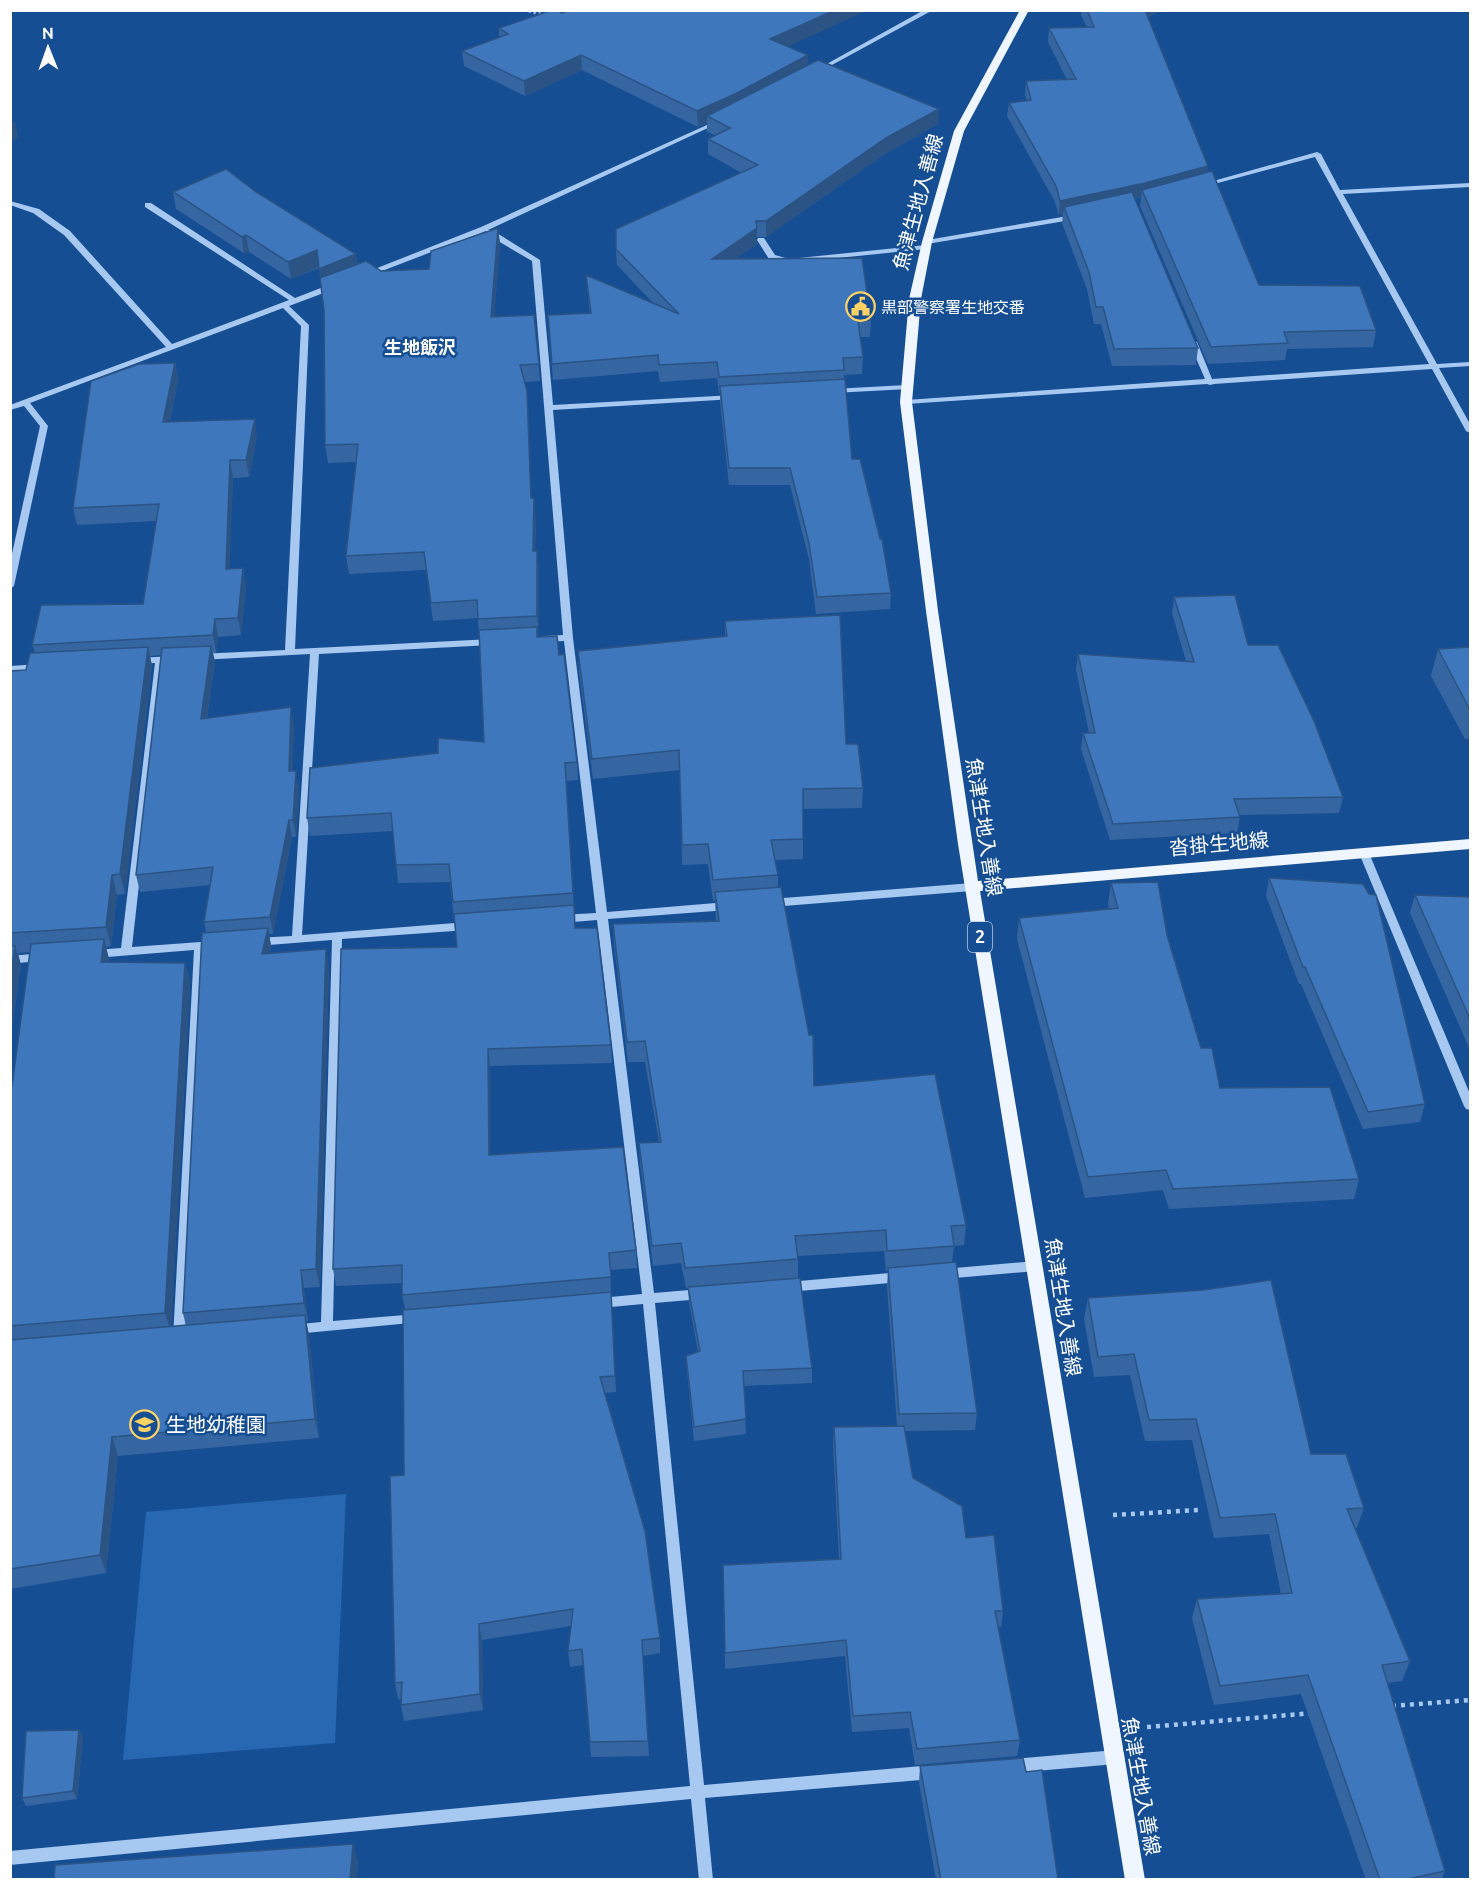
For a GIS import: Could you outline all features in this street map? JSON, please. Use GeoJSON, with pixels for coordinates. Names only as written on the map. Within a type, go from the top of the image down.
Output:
{"type":"FeatureCollection","features":[{"type":"Feature","properties":{"kind":"main road","name":"魚津生地入善線"},"geometry":{"type":"LineString","coordinates":[[1024,10],[958,131],[926,244],[915,299],[906,394],[934,622],[972,887],[1135,1880]]}},
{"type":"Feature","properties":{"kind":"main road","name":"沓掛生地線"},"geometry":{"type":"LineString","coordinates":[[972,887],[1470,844]]}},
{"type":"Feature","properties":{"kind":"street"},"geometry":{"type":"LineString","coordinates":[[809,75],[930,10]]}},
{"type":"Feature","properties":{"kind":"street"},"geometry":{"type":"LineString","coordinates":[[362,276],[484,229],[727,118]]}},
{"type":"Feature","properties":{"kind":"street"},"geometry":{"type":"LineString","coordinates":[[1191,188],[1317,154],[1470,431]]}},
{"type":"Feature","properties":{"kind":"street"},"geometry":{"type":"LineString","coordinates":[[1338,192],[1470,185]]}},
{"type":"Feature","properties":{"kind":"street"},"geometry":{"type":"LineString","coordinates":[[10,203],[36,211],[67,233],[171,348]]}},
{"type":"Feature","properties":{"kind":"street"},"geometry":{"type":"LineString","coordinates":[[147,205],[295,301]]}},
{"type":"Feature","properties":{"kind":"street"},"geometry":{"type":"LineString","coordinates":[[761,240],[772,257],[789,261],[926,244],[1087,214]]}},
{"type":"Feature","properties":{"kind":"street"},"geometry":{"type":"LineString","coordinates":[[484,229],[536,260],[568,638],[649,1299],[706,1880]]}},
{"type":"Feature","properties":{"kind":"street"},"geometry":{"type":"LineString","coordinates":[[10,408],[340,284]]}},
{"type":"Feature","properties":{"kind":"street"},"geometry":{"type":"LineString","coordinates":[[284,305],[305,325],[290,652]]}},
{"type":"Feature","properties":{"kind":"street"},"geometry":{"type":"LineString","coordinates":[[1188,330],[1210,383]]}},
{"type":"Feature","properties":{"kind":"street"},"geometry":{"type":"LineString","coordinates":[[823,392],[906,394],[1210,383],[1470,364]]}},
{"type":"Feature","properties":{"kind":"street"},"geometry":{"type":"LineString","coordinates":[[549,408],[740,397]]}},
{"type":"Feature","properties":{"kind":"street"},"geometry":{"type":"LineString","coordinates":[[10,586],[44,426],[26,402]]}},
{"type":"Feature","properties":{"kind":"street"},"geometry":{"type":"LineString","coordinates":[[534,639],[568,638]]}},
{"type":"Feature","properties":{"kind":"street"},"geometry":{"type":"LineString","coordinates":[[126,662],[499,641]]}},
{"type":"Feature","properties":{"kind":"street"},"geometry":{"type":"LineString","coordinates":[[297,938],[315,651]]}},
{"type":"Feature","properties":{"kind":"street"},"geometry":{"type":"LineString","coordinates":[[126,951],[160,660]]}},
{"type":"Feature","properties":{"kind":"street"},"geometry":{"type":"LineString","coordinates":[[10,669],[45,667]]}},
{"type":"Feature","properties":{"kind":"street"},"geometry":{"type":"LineString","coordinates":[[1364,853],[1470,1106]]}},
{"type":"Feature","properties":{"kind":"street"},"geometry":{"type":"LineString","coordinates":[[758,904],[972,887]]}},
{"type":"Feature","properties":{"kind":"street"},"geometry":{"type":"LineString","coordinates":[[545,920],[734,906]]}},
{"type":"Feature","properties":{"kind":"street"},"geometry":{"type":"LineString","coordinates":[[243,943],[476,925]]}},
{"type":"Feature","properties":{"kind":"street"},"geometry":{"type":"LineString","coordinates":[[327,1326],[337,936]]}},
{"type":"Feature","properties":{"kind":"street"},"geometry":{"type":"LineString","coordinates":[[83,954],[221,945]]}},
{"type":"Feature","properties":{"kind":"street"},"geometry":{"type":"LineString","coordinates":[[179,1339],[199,946]]}},
{"type":"Feature","properties":{"kind":"street"},"geometry":{"type":"LineString","coordinates":[[10,960],[29,964],[51,957]]}},
{"type":"Feature","properties":{"kind":"street"},"geometry":{"type":"LineString","coordinates":[[778,1288],[1036,1266]]}},
{"type":"Feature","properties":{"kind":"street"},"geometry":{"type":"LineString","coordinates":[[590,1304],[720,1293]]}},
{"type":"Feature","properties":{"kind":"street"},"geometry":{"type":"LineString","coordinates":[[281,1330],[434,1317]]}},
{"type":"Feature","properties":{"kind":"street"},"geometry":{"type":"LineString","coordinates":[[1000,1767],[1116,1757]]}},
{"type":"Feature","properties":{"kind":"street"},"geometry":{"type":"LineString","coordinates":[[10,1858],[698,1792],[942,1772]]}},
{"type":"Feature","properties":{"kind":"path"},"geometry":{"type":"LineString","coordinates":[[524,10],[554,18]]}},
{"type":"Feature","properties":{"kind":"path"},"geometry":{"type":"LineString","coordinates":[[1076,1517],[1199,1510]]}},
{"type":"Feature","properties":{"kind":"path"},"geometry":{"type":"LineString","coordinates":[[1389,1707],[1470,1700]]}},
{"type":"Feature","properties":{"kind":"path"},"geometry":{"type":"LineString","coordinates":[[1110,1730],[1319,1713]]}},
{"type":"Feature","properties":{"kind":"shaded area"},"geometry":{"type":"Polygon","coordinates":[[[346,1494],[335,1743],[123,1760],[146,1512],[346,1494]]]}},
{"type":"Feature","properties":{"kind":"building"},"geometry":{"type":"Polygon","coordinates":[[[552,10],[562,13],[568,10],[835,10],[770,39],[808,55],[735,94],[697,111],[581,55],[524,81],[462,51],[508,34],[499,28],[552,10]]]}},
{"type":"Feature","properties":{"kind":"building"},"geometry":{"type":"Polygon","coordinates":[[[1087,10],[1145,10],[1208,166],[1145,183],[1060,201],[1056,186],[1009,103],[1031,100],[1026,81],[1076,79],[1049,28],[1094,27],[1087,10]]]}},
{"type":"Feature","properties":{"kind":"building"},"geometry":{"type":"Polygon","coordinates":[[[818,60],[939,109],[886,138],[766,221],[756,221],[757,228],[712,259],[862,258],[871,320],[858,321],[863,357],[843,358],[844,370],[719,377],[717,362],[659,365],[658,355],[552,364],[548,315],[591,313],[586,275],[679,314],[616,249],[616,229],[758,165],[708,139],[730,128],[707,116],[818,60]]]}},
{"type":"Feature","properties":{"kind":"building"},"geometry":{"type":"Polygon","coordinates":[[[226,169],[256,192],[356,254],[319,269],[317,250],[288,262],[246,235],[242,237],[173,192],[226,169]]]}},
{"type":"Feature","properties":{"kind":"building"},"geometry":{"type":"Polygon","coordinates":[[[1212,171],[1259,285],[1360,286],[1376,330],[1284,332],[1288,343],[1211,347],[1142,190],[1212,171]]]}},
{"type":"Feature","properties":{"kind":"building"},"geometry":{"type":"Polygon","coordinates":[[[1132,192],[1198,348],[1114,349],[1103,307],[1096,307],[1089,272],[1064,207],[1132,192]]]}},
{"type":"Feature","properties":{"kind":"building"},"geometry":{"type":"Polygon","coordinates":[[[498,228],[491,317],[534,315],[539,364],[520,365],[527,391],[531,498],[534,498],[533,551],[537,551],[537,616],[478,619],[477,600],[431,603],[424,552],[346,556],[358,444],[325,445],[324,310],[320,278],[366,261],[381,271],[429,269],[431,251],[498,228]]]}},
{"type":"Feature","properties":{"kind":"building"},"geometry":{"type":"Polygon","coordinates":[[[175,363],[163,422],[255,419],[246,460],[230,460],[226,569],[243,568],[238,618],[215,619],[213,635],[32,645],[41,605],[143,604],[159,504],[73,508],[91,381],[139,364],[175,363]]]}},
{"type":"Feature","properties":{"kind":"building"},"geometry":{"type":"Polygon","coordinates":[[[845,379],[852,459],[860,459],[880,539],[882,539],[891,593],[817,597],[809,543],[790,468],[729,468],[720,386],[845,379]]]}},
{"type":"Feature","properties":{"kind":"building"},"geometry":{"type":"Polygon","coordinates":[[[1235,595],[1248,645],[1278,645],[1314,721],[1343,797],[1234,799],[1240,817],[1113,824],[1083,733],[1095,733],[1078,654],[1194,662],[1174,597],[1235,595]]]}},
{"type":"Feature","properties":{"kind":"building"},"geometry":{"type":"Polygon","coordinates":[[[840,615],[846,744],[858,744],[863,788],[803,789],[803,839],[771,840],[778,875],[713,880],[708,844],[682,845],[679,750],[592,759],[578,651],[727,636],[725,621],[840,615]]]}},
{"type":"Feature","properties":{"kind":"building"},"geometry":{"type":"Polygon","coordinates":[[[537,627],[537,637],[557,636],[559,655],[564,654],[577,762],[565,763],[573,893],[453,902],[449,864],[396,865],[391,813],[307,818],[310,768],[438,753],[438,738],[484,742],[479,630],[537,627]]]}},
{"type":"Feature","properties":{"kind":"building"},"geometry":{"type":"Polygon","coordinates":[[[211,646],[201,719],[291,707],[289,771],[296,771],[293,820],[289,820],[270,917],[204,922],[213,867],[136,875],[162,648],[211,646]]]}},
{"type":"Feature","properties":{"kind":"building"},"geometry":{"type":"Polygon","coordinates":[[[148,647],[120,874],[112,875],[106,927],[10,933],[10,671],[26,670],[30,653],[148,647]]]}},
{"type":"Feature","properties":{"kind":"building"},"geometry":{"type":"Polygon","coordinates":[[[1470,647],[1470,710],[1438,649],[1470,647]]]}},
{"type":"Feature","properties":{"kind":"building"},"geometry":{"type":"Polygon","coordinates":[[[1269,878],[1363,884],[1369,894],[1376,895],[1425,1104],[1368,1112],[1305,967],[1303,967],[1269,878]]]}},
{"type":"Feature","properties":{"kind":"building"},"geometry":{"type":"Polygon","coordinates":[[[1158,882],[1167,935],[1201,1048],[1212,1048],[1220,1088],[1330,1087],[1359,1179],[1173,1189],[1166,1170],[1088,1177],[1019,918],[1118,908],[1111,883],[1158,882]]]}},
{"type":"Feature","properties":{"kind":"building"},"geometry":{"type":"Polygon","coordinates":[[[781,887],[809,1035],[813,1035],[814,1086],[935,1074],[966,1225],[951,1226],[954,1246],[887,1251],[886,1230],[795,1236],[798,1259],[685,1268],[681,1243],[652,1246],[639,1143],[661,1142],[645,1041],[627,1042],[613,924],[719,921],[715,892],[781,887]]]}},
{"type":"Feature","properties":{"kind":"building"},"geometry":{"type":"Polygon","coordinates":[[[1415,895],[1470,897],[1470,1019],[1415,895]]]}},
{"type":"Feature","properties":{"kind":"building"},"geometry":{"type":"Polygon","coordinates":[[[574,905],[575,928],[597,928],[611,1045],[488,1049],[489,1155],[623,1147],[636,1250],[609,1253],[611,1277],[402,1295],[402,1265],[333,1269],[341,949],[457,947],[454,914],[574,905]]]}},
{"type":"Feature","properties":{"kind":"building"},"geometry":{"type":"Polygon","coordinates":[[[268,928],[262,954],[326,949],[316,1269],[301,1270],[304,1303],[183,1313],[202,933],[268,928]]]}},
{"type":"Feature","properties":{"kind":"building"},"geometry":{"type":"Polygon","coordinates":[[[104,939],[101,962],[185,963],[165,1313],[10,1326],[10,1087],[12,1086],[31,944],[104,939]]]}},
{"type":"Feature","properties":{"kind":"building"},"geometry":{"type":"Polygon","coordinates":[[[10,946],[15,946],[10,980],[10,946]]]}},
{"type":"Feature","properties":{"kind":"building"},"geometry":{"type":"Polygon","coordinates":[[[956,1262],[977,1413],[899,1414],[888,1268],[956,1262]]]}},
{"type":"Feature","properties":{"kind":"building"},"geometry":{"type":"Polygon","coordinates":[[[800,1278],[812,1368],[743,1371],[746,1419],[694,1427],[686,1356],[700,1351],[688,1287],[800,1278]]]}},
{"type":"Feature","properties":{"kind":"building"},"geometry":{"type":"Polygon","coordinates":[[[1271,1280],[1311,1454],[1346,1454],[1364,1508],[1347,1509],[1410,1661],[1382,1665],[1445,1871],[1403,1880],[1380,1880],[1308,1675],[1220,1686],[1197,1599],[1292,1593],[1275,1514],[1220,1518],[1196,1419],[1149,1420],[1134,1354],[1098,1357],[1088,1298],[1203,1290],[1271,1280]]]}},
{"type":"Feature","properties":{"kind":"building"},"geometry":{"type":"Polygon","coordinates":[[[611,1292],[615,1376],[600,1377],[645,1531],[660,1638],[642,1640],[648,1741],[590,1742],[582,1649],[568,1651],[573,1609],[479,1624],[480,1694],[401,1705],[402,1682],[395,1683],[390,1476],[404,1475],[403,1310],[611,1292]]]}},
{"type":"Feature","properties":{"kind":"building"},"geometry":{"type":"Polygon","coordinates":[[[305,1315],[315,1419],[112,1437],[100,1555],[10,1569],[10,1340],[305,1315]]]}},
{"type":"Feature","properties":{"kind":"building"},"geometry":{"type":"Polygon","coordinates":[[[904,1426],[913,1478],[962,1506],[966,1538],[994,1535],[1003,1611],[995,1611],[1020,1740],[917,1749],[910,1712],[853,1716],[846,1640],[725,1653],[723,1565],[841,1559],[834,1427],[904,1426]]]}},
{"type":"Feature","properties":{"kind":"building"},"geometry":{"type":"Polygon","coordinates":[[[79,1730],[73,1791],[22,1798],[26,1731],[79,1730]]]}},
{"type":"Feature","properties":{"kind":"building"},"geometry":{"type":"Polygon","coordinates":[[[1023,1758],[1026,1772],[1042,1770],[1058,1880],[941,1880],[920,1766],[1023,1758]]]}},
{"type":"Feature","properties":{"kind":"building"},"geometry":{"type":"Polygon","coordinates":[[[353,1844],[350,1880],[54,1880],[55,1865],[353,1844]]]}},
{"type":"Feature","properties":{"kind":"place","name":"黒部警察署生地交番"},"geometry":{"type":"Point","coordinates":[860,307]}},
{"type":"Feature","properties":{"kind":"place","name":"生地幼稚園"},"geometry":{"type":"Point","coordinates":[145,1425]}},
{"type":"Feature","properties":{"kind":"district","name":"生地飯沢"},"geometry":{"type":"Point","coordinates":[420,348]}}]}
